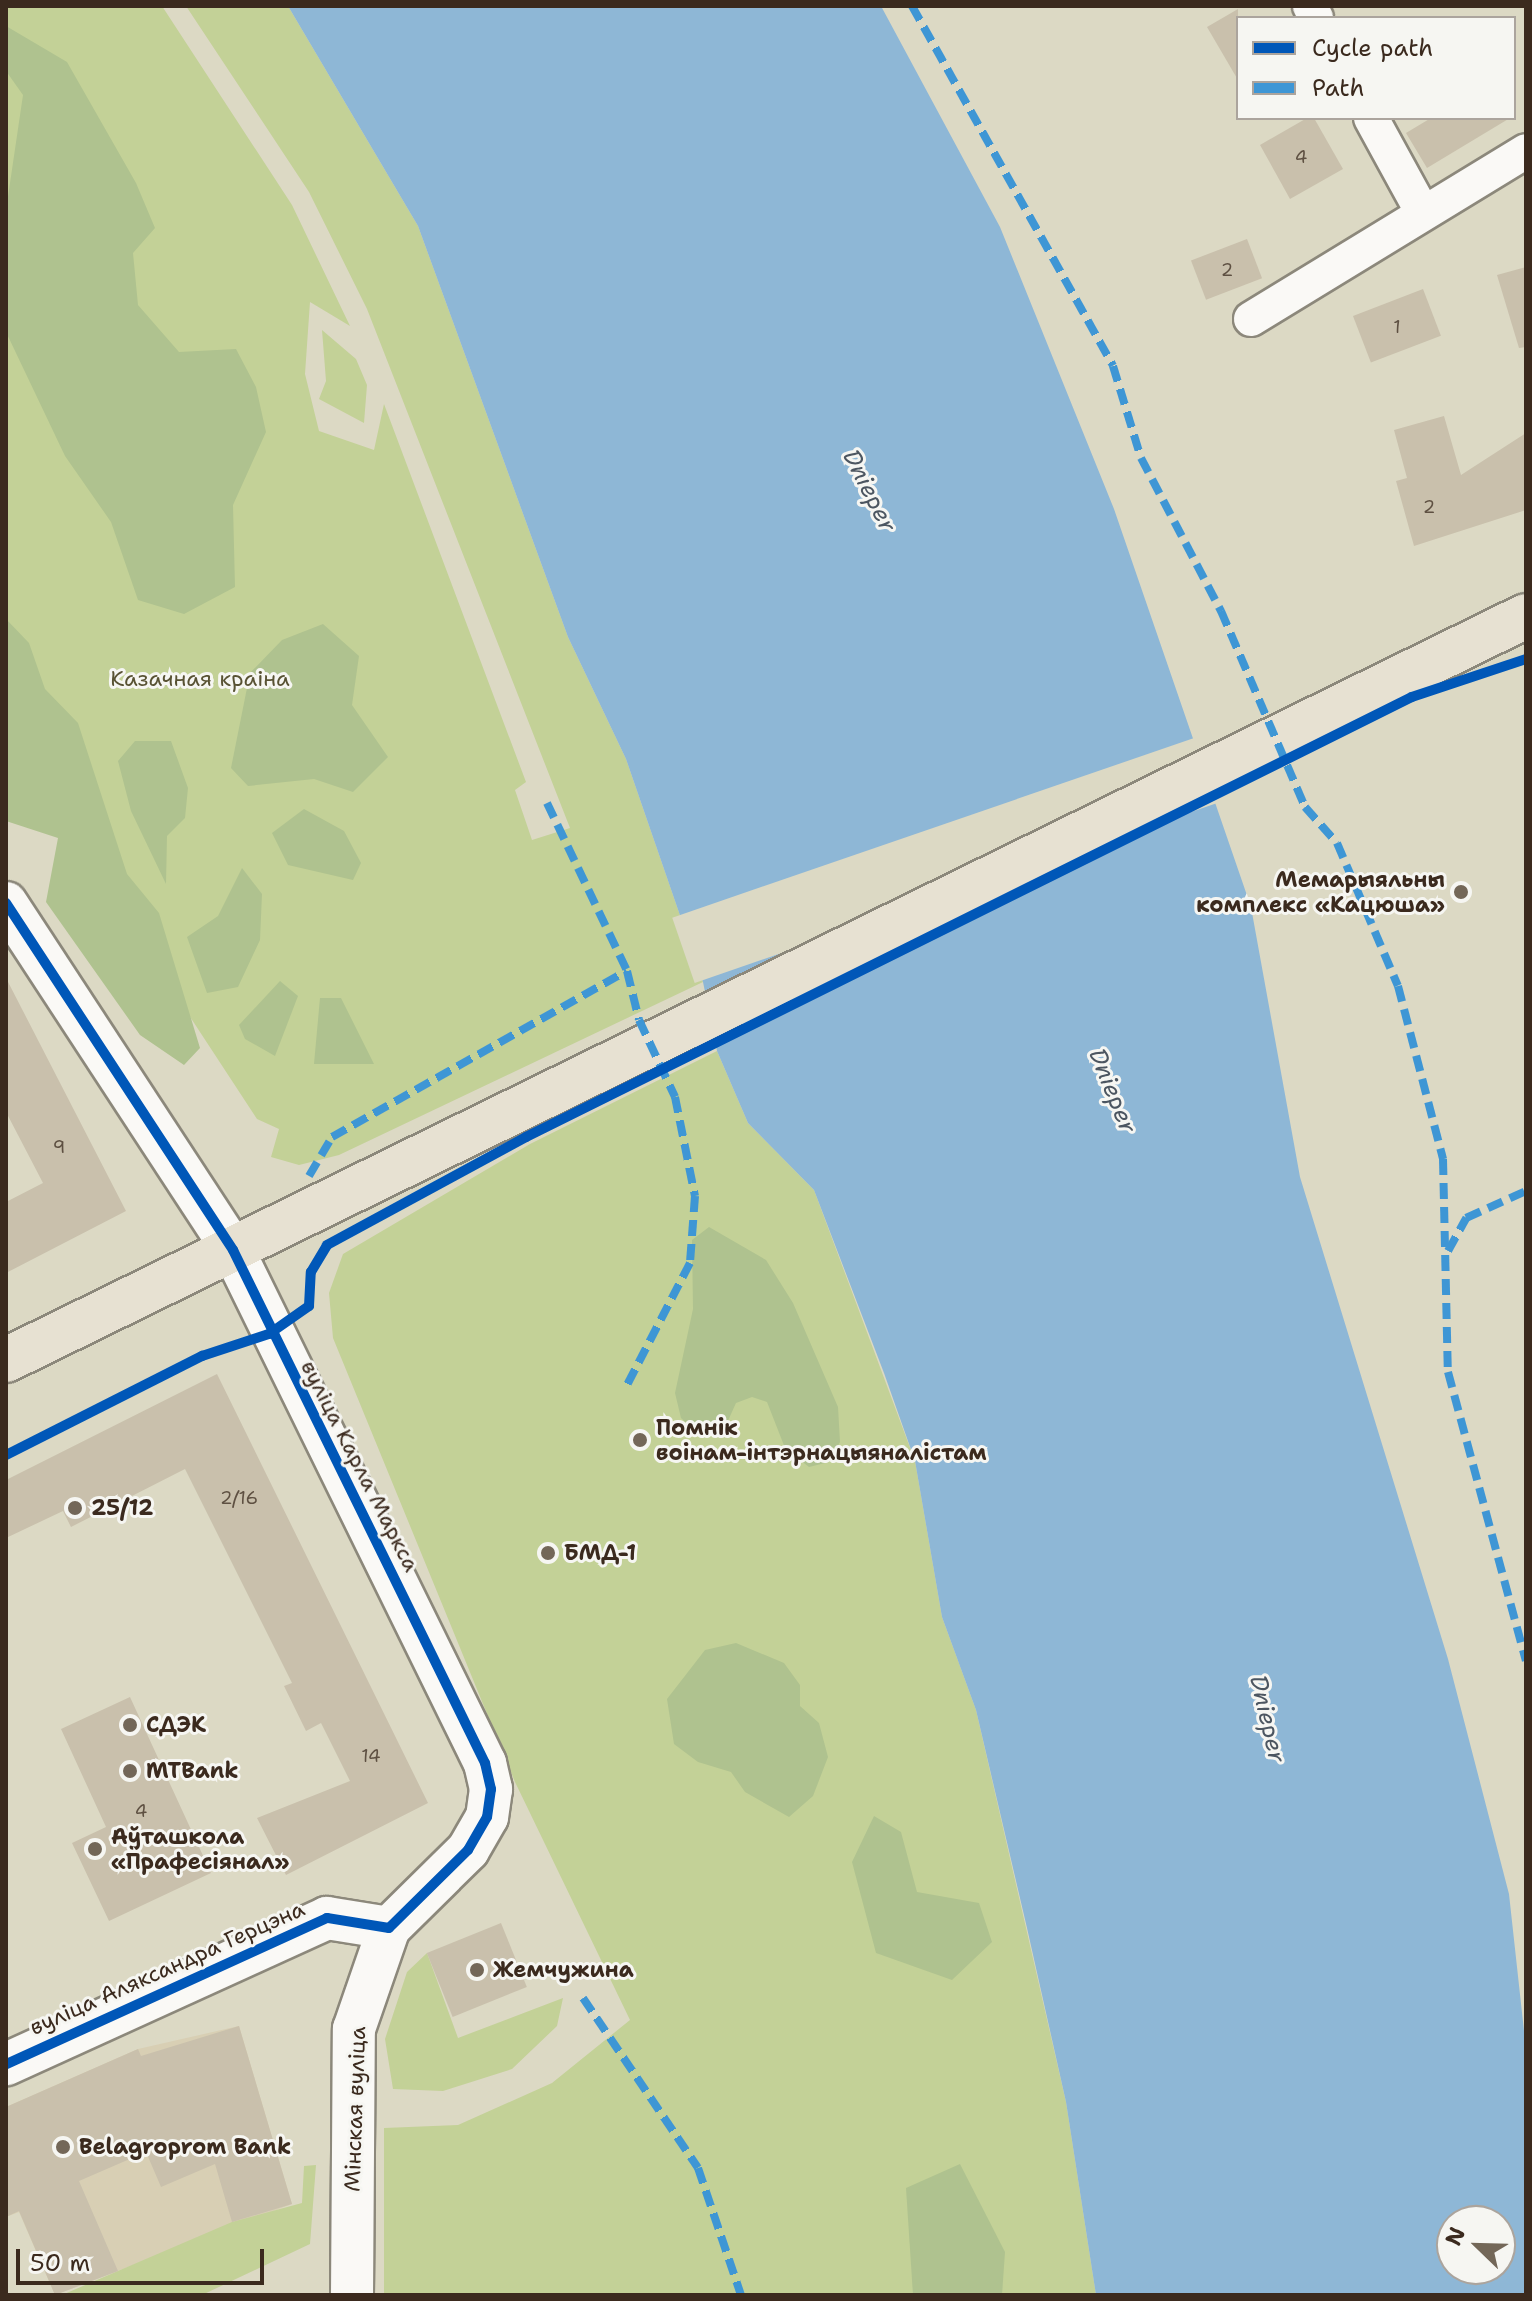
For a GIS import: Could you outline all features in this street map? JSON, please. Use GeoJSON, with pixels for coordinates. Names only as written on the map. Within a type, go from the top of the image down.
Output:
{"type":"FeatureCollection","features":[{"type":"Feature","properties":{"kind":"main road"},"geometry":{"type":"LineString","coordinates":[[6,1360],[515,1115],[1401,675],[1526,616]]}},
{"type":"Feature","properties":{"kind":"street"},"geometry":{"type":"LineString","coordinates":[[1372,120],[1422,211]]}},
{"type":"Feature","properties":{"kind":"street"},"geometry":{"type":"LineString","coordinates":[[1251,319],[1422,211],[1526,151]]}},
{"type":"Feature","properties":{"kind":"street","name":"вуліца Карла Маркса"},"geometry":{"type":"LineString","coordinates":[[6,903],[233,1250],[485,1763],[487,1817],[468,1850],[389,1928]]}},
{"type":"Feature","properties":{"kind":"street","name":"вуліца Аляксандра Герцэна"},"geometry":{"type":"LineString","coordinates":[[6,2064],[327,1918],[389,1928]]}},
{"type":"Feature","properties":{"kind":"street","name":"Мінская вуліца"},"geometry":{"type":"LineString","coordinates":[[352,2295],[354,2029],[389,1928]]}},
{"type":"Feature","properties":{"kind":"shaded area"},"geometry":{"type":"Polygon","coordinates":[[[239,2026],[292,2204],[55,2295],[19,2212],[6,2217],[6,2107],[138,2049],[239,2026]]]}},
{"type":"Feature","properties":{"kind":"green space","name":"Казачная краіна"},"geometry":{"type":"Polygon","coordinates":[[[6,6],[162,6],[292,205],[350,326],[310,302],[305,374],[319,431],[374,450],[384,404],[526,782],[515,790],[532,840],[570,828],[367,309],[309,192],[186,6],[288,6],[418,226],[568,637],[626,759],[703,982],[339,1155],[299,1165],[271,1157],[279,1129],[257,1119],[6,736],[6,6]]]}},
{"type":"Feature","properties":{"kind":"green space"},"geometry":{"type":"Polygon","coordinates":[[[6,26],[67,62],[136,183],[155,228],[133,253],[138,305],[179,352],[236,349],[256,387],[266,432],[233,505],[235,587],[184,614],[138,600],[111,522],[65,456],[6,332],[6,210],[23,95],[6,71],[6,26]]]}},
{"type":"Feature","properties":{"kind":"green space"},"geometry":{"type":"Polygon","coordinates":[[[322,330],[356,359],[367,385],[364,423],[319,399],[326,381],[322,330]]]}},
{"type":"Feature","properties":{"kind":"green space"},"geometry":{"type":"Polygon","coordinates":[[[6,619],[29,643],[45,689],[78,723],[127,874],[159,913],[200,1048],[184,1065],[140,1035],[46,902],[58,838],[6,821],[6,619]]]}},
{"type":"Feature","properties":{"kind":"green space"},"geometry":{"type":"Polygon","coordinates":[[[323,624],[359,656],[352,705],[388,757],[353,792],[314,779],[248,786],[231,768],[250,673],[282,640],[323,624]]]}},
{"type":"Feature","properties":{"kind":"green space"},"geometry":{"type":"Polygon","coordinates":[[[135,741],[171,741],[188,788],[185,818],[167,836],[166,884],[131,811],[118,761],[135,741]]]}},
{"type":"Feature","properties":{"kind":"green space"},"geometry":{"type":"Polygon","coordinates":[[[304,809],[344,831],[361,863],[353,880],[288,865],[272,833],[304,809]]]}},
{"type":"Feature","properties":{"kind":"green space"},"geometry":{"type":"Polygon","coordinates":[[[242,868],[262,894],[260,940],[238,987],[207,993],[187,937],[218,916],[242,868]]]}},
{"type":"Feature","properties":{"kind":"green space"},"geometry":{"type":"Polygon","coordinates":[[[280,981],[298,996],[275,1056],[245,1039],[239,1025],[280,981]]]}},
{"type":"Feature","properties":{"kind":"green space"},"geometry":{"type":"Polygon","coordinates":[[[320,998],[341,998],[374,1064],[314,1064],[320,998]]]}},
{"type":"Feature","properties":{"kind":"green space"},"geometry":{"type":"Polygon","coordinates":[[[717,1051],[748,1123],[814,1190],[915,1461],[942,1617],[976,1710],[1066,2102],[1096,2295],[384,2295],[384,2128],[458,2125],[552,2083],[630,2020],[515,1782],[333,1338],[329,1293],[343,1254],[530,1144],[717,1051]]]}},
{"type":"Feature","properties":{"kind":"green space"},"geometry":{"type":"Polygon","coordinates":[[[709,1227],[766,1260],[793,1303],[838,1407],[840,1442],[829,1462],[809,1467],[785,1448],[767,1402],[752,1397],[736,1403],[722,1434],[701,1437],[681,1418],[675,1393],[693,1309],[692,1240],[709,1227]]]}},
{"type":"Feature","properties":{"kind":"green space"},"geometry":{"type":"Polygon","coordinates":[[[736,1643],[784,1663],[800,1685],[800,1706],[819,1723],[828,1757],[813,1796],[789,1817],[745,1792],[731,1772],[698,1762],[674,1744],[667,1699],[705,1650],[736,1643]]]}},
{"type":"Feature","properties":{"kind":"green space"},"geometry":{"type":"Polygon","coordinates":[[[874,1816],[901,1832],[917,1892],[979,1903],[992,1942],[952,1980],[876,1953],[852,1862],[874,1816]]]}},
{"type":"Feature","properties":{"kind":"green space"},"geometry":{"type":"Polygon","coordinates":[[[427,1953],[458,2038],[563,1998],[557,2026],[512,2069],[443,2091],[393,2089],[385,2039],[407,1972],[427,1953]]]}},
{"type":"Feature","properties":{"kind":"green space"},"geometry":{"type":"Polygon","coordinates":[[[960,2164],[1005,2252],[1002,2295],[913,2295],[906,2188],[960,2164]]]}},
{"type":"Feature","properties":{"kind":"green space"},"geometry":{"type":"Polygon","coordinates":[[[316,2165],[310,2244],[202,2295],[62,2295],[232,2222],[302,2203],[304,2166],[316,2165]]]}},
{"type":"Feature","properties":{"kind":"water","name":"Dnieper"},"geometry":{"type":"Polygon","coordinates":[[[288,6],[881,6],[1000,227],[1114,509],[1251,907],[1300,1177],[1448,1659],[1509,1894],[1526,2049],[1526,2295],[1096,2295],[1066,2102],[976,1710],[942,1617],[915,1461],[814,1190],[748,1123],[717,1051],[703,982],[626,759],[568,637],[418,226],[288,6]]]}},
{"type":"Feature","properties":{"kind":"pier"},"geometry":{"type":"Polygon","coordinates":[[[1197,737],[1219,802],[695,983],[672,918],[1197,737]]]}},
{"type":"Feature","properties":{"kind":"building"},"geometry":{"type":"Polygon","coordinates":[[[1238,9],[1236,77],[1207,27],[1238,9]]]}},
{"type":"Feature","properties":{"kind":"building"},"geometry":{"type":"Polygon","coordinates":[[[1304,120],[1315,120],[1343,169],[1290,199],[1260,145],[1304,120]]]}},
{"type":"Feature","properties":{"kind":"building"},"geometry":{"type":"Polygon","coordinates":[[[1428,120],[1507,120],[1427,168],[1406,133],[1428,120]]]}},
{"type":"Feature","properties":{"kind":"building"},"geometry":{"type":"Polygon","coordinates":[[[1247,239],[1262,278],[1206,300],[1191,261],[1247,239]]]}},
{"type":"Feature","properties":{"kind":"building"},"geometry":{"type":"Polygon","coordinates":[[[1526,267],[1526,347],[1519,348],[1497,275],[1526,267]]]}},
{"type":"Feature","properties":{"kind":"building"},"geometry":{"type":"Polygon","coordinates":[[[1423,289],[1441,336],[1371,363],[1353,316],[1423,289]]]}},
{"type":"Feature","properties":{"kind":"building"},"geometry":{"type":"Polygon","coordinates":[[[1444,416],[1461,475],[1526,433],[1526,510],[1414,546],[1396,481],[1407,478],[1394,430],[1444,416]]]}},
{"type":"Feature","properties":{"kind":"building"},"geometry":{"type":"Polygon","coordinates":[[[6,978],[126,1211],[6,1273],[6,1202],[43,1183],[6,1112],[6,978]]]}},
{"type":"Feature","properties":{"kind":"building"},"geometry":{"type":"Polygon","coordinates":[[[217,1374],[428,1803],[286,1875],[257,1818],[350,1781],[321,1723],[306,1731],[284,1686],[292,1683],[185,1469],[71,1527],[63,1511],[6,1538],[6,1480],[217,1374]]]}},
{"type":"Feature","properties":{"kind":"building"},"geometry":{"type":"Polygon","coordinates":[[[130,1697],[211,1873],[109,1921],[72,1843],[106,1827],[61,1729],[130,1697]]]}},
{"type":"Feature","properties":{"kind":"building","name":"Жемчужина"},"geometry":{"type":"Polygon","coordinates":[[[501,1923],[527,1987],[453,2017],[427,1953],[501,1923]]]}},
{"type":"Feature","properties":{"kind":"building"},"geometry":{"type":"Polygon","coordinates":[[[239,2026],[292,2204],[232,2222],[215,2164],[161,2187],[146,2152],[79,2181],[118,2271],[55,2295],[19,2211],[6,2217],[6,2107],[138,2049],[141,2056],[239,2026]]]}},
{"type":"Feature","properties":{"kind":"marked path"},"geometry":{"type":"LineString","coordinates":[[912,6],[1113,366],[1141,458],[1221,611],[1305,807],[1337,843],[1398,986],[1443,1159],[1448,1372],[1526,1661]]}},
{"type":"Feature","properties":{"kind":"marked path"},"geometry":{"type":"LineString","coordinates":[[547,803],[627,971]]}},
{"type":"Feature","properties":{"kind":"marked path"},"geometry":{"type":"LineString","coordinates":[[309,1176],[332,1137],[627,971],[639,1020],[675,1097],[695,1196],[690,1263],[626,1387]]}},
{"type":"Feature","properties":{"kind":"marked path"},"geometry":{"type":"LineString","coordinates":[[1448,1251],[1466,1218],[1526,1191]]}},
{"type":"Feature","properties":{"kind":"marked path"},"geometry":{"type":"LineString","coordinates":[[583,1998],[698,2168],[741,2295]]}},
{"type":"Feature","properties":{"kind":"cycle path"},"geometry":{"type":"LineString","coordinates":[[6,1455],[202,1356],[269,1334],[309,1306],[311,1272],[327,1245],[526,1137],[1412,697],[1526,659]]}},
{"type":"Feature","properties":{"kind":"cycle path"},"geometry":{"type":"LineString","coordinates":[[6,903],[233,1250],[485,1763],[491,1789],[487,1817],[468,1850],[389,1928],[327,1918],[6,2064]]}},
{"type":"Feature","properties":{"kind":"place","name":"Мемарыяльны комплекс «Кацюша»"},"geometry":{"type":"Point","coordinates":[1461,892]}},
{"type":"Feature","properties":{"kind":"place","name":"Помнік воінам-інтэрнацыяналістам"},"geometry":{"type":"Point","coordinates":[640,1440]}},
{"type":"Feature","properties":{"kind":"place","name":"25/12"},"geometry":{"type":"Point","coordinates":[75,1508]}},
{"type":"Feature","properties":{"kind":"place","name":"БМД-1"},"geometry":{"type":"Point","coordinates":[548,1553]}},
{"type":"Feature","properties":{"kind":"place","name":"СДЭК"},"geometry":{"type":"Point","coordinates":[130,1725]}},
{"type":"Feature","properties":{"kind":"place","name":"MTBank"},"geometry":{"type":"Point","coordinates":[130,1771]}},
{"type":"Feature","properties":{"kind":"place","name":"Аўташкола «Прафесіянал»"},"geometry":{"type":"Point","coordinates":[95,1849]}},
{"type":"Feature","properties":{"kind":"place","name":"Жемчужина"},"geometry":{"type":"Point","coordinates":[477,1970]}},
{"type":"Feature","properties":{"kind":"place","name":"Belagroprom Bank"},"geometry":{"type":"Point","coordinates":[63,2147]}}]}
